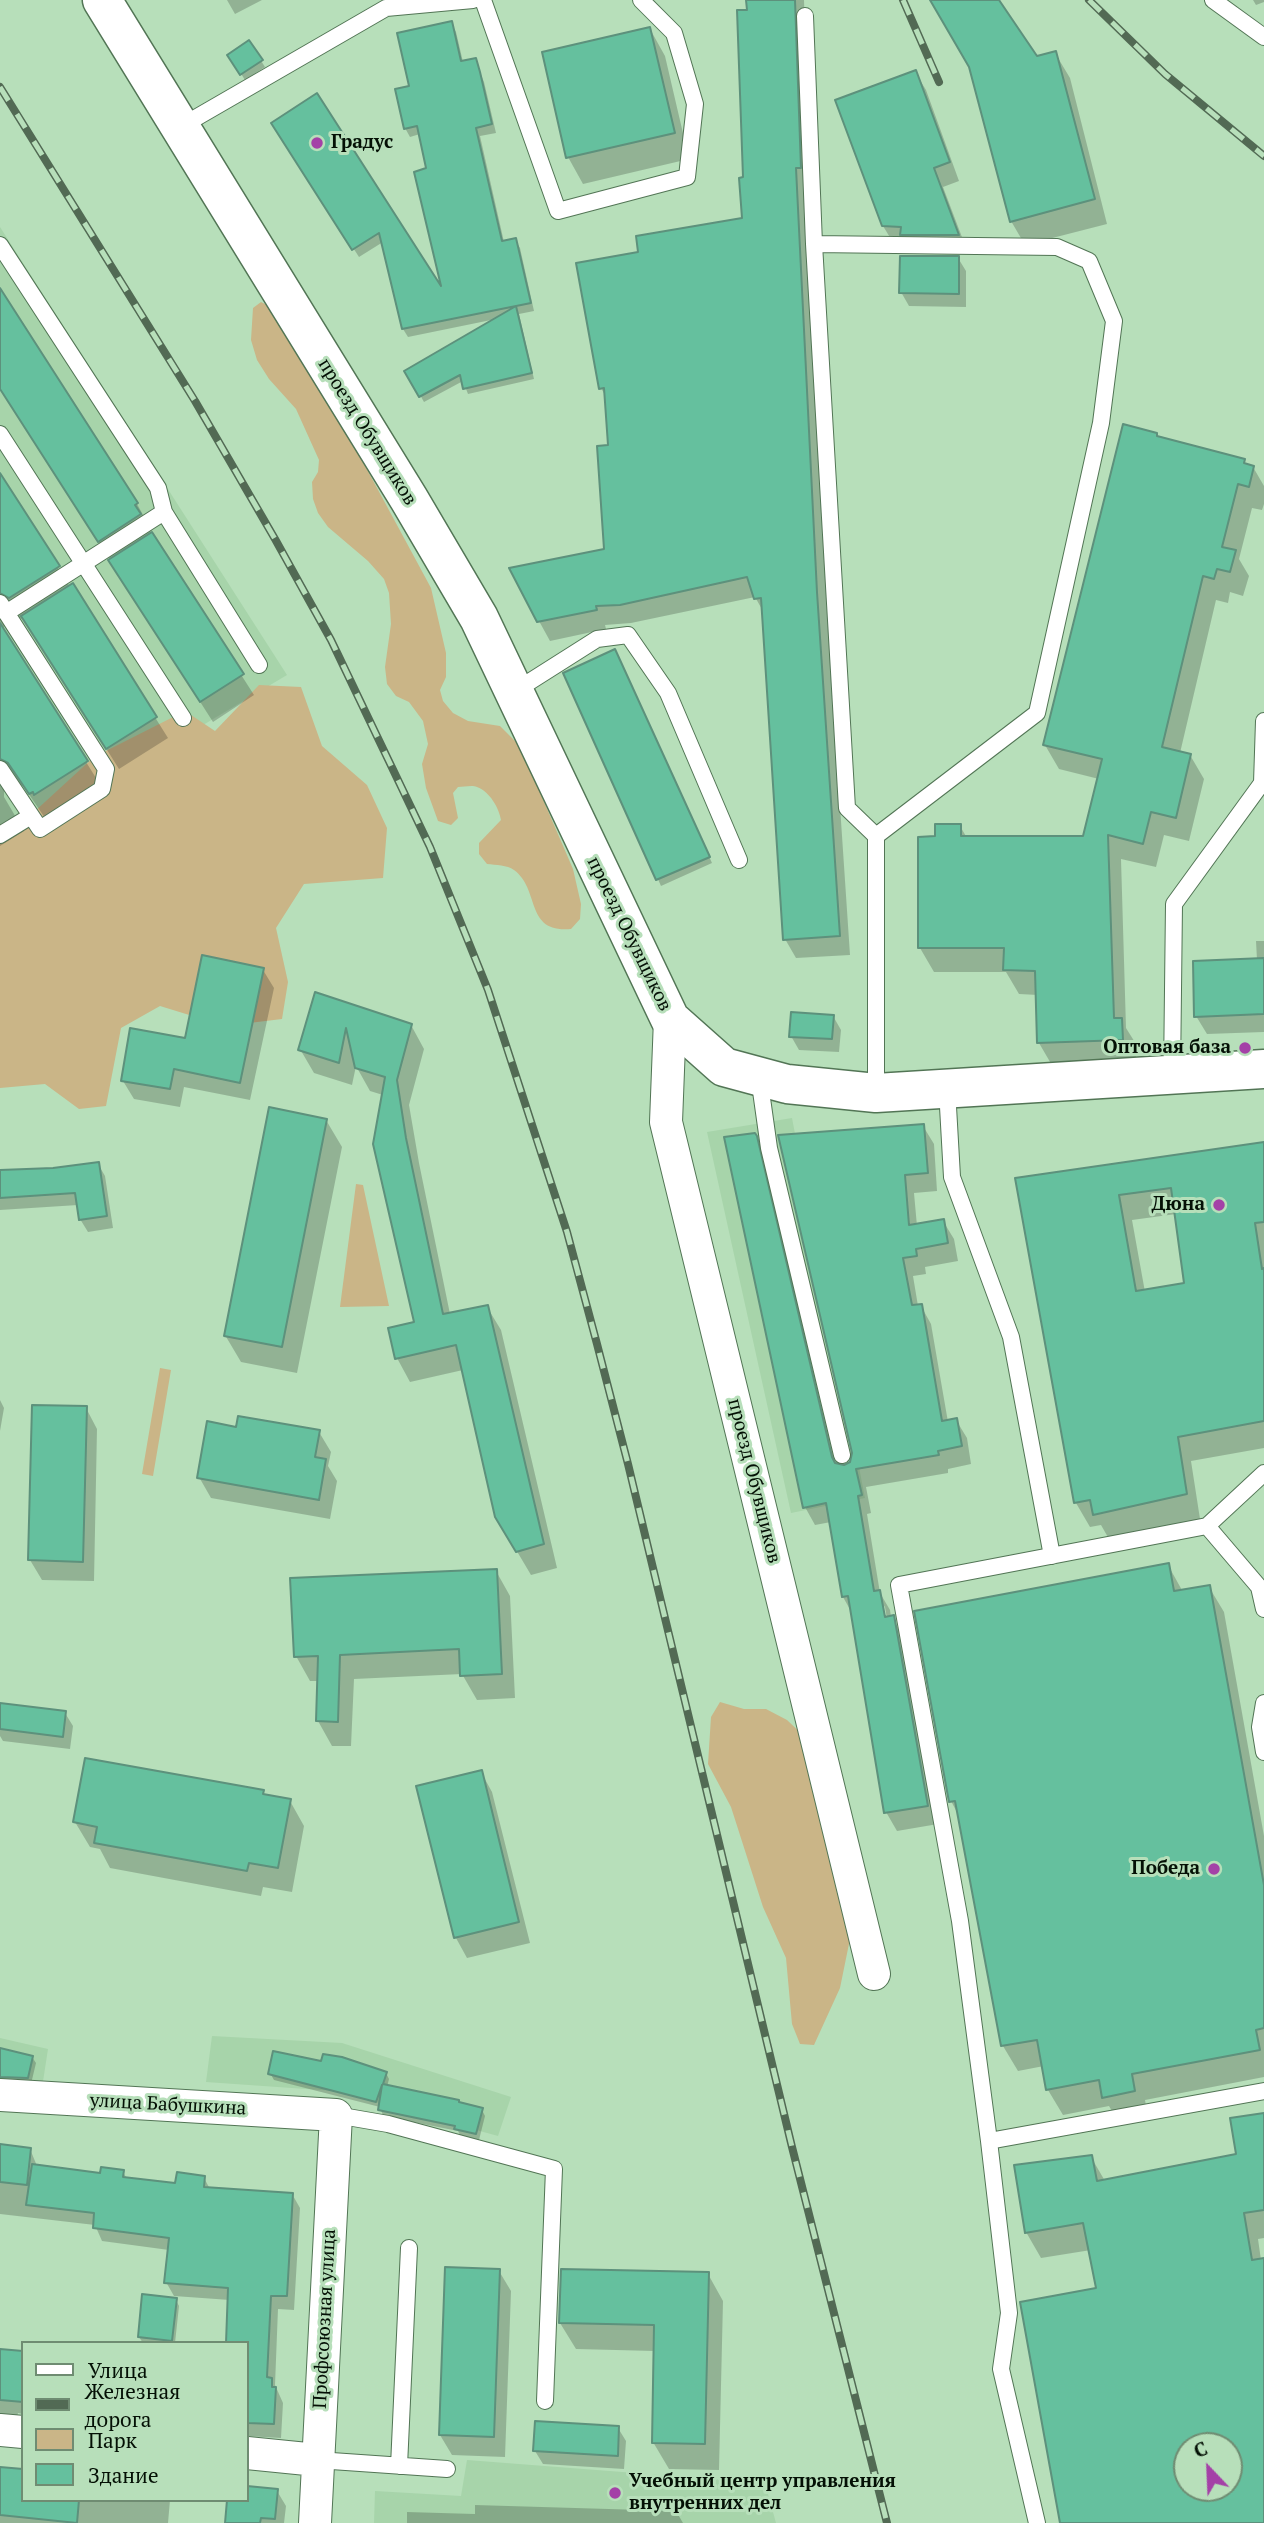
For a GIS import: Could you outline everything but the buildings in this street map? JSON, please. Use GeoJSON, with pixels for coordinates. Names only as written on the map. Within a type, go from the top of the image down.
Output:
{"type":"FeatureCollection","features":[{"type":"Feature","properties":{"kind":"street","name":"проезд Обувщиков"},"geometry":{"type":"LineString","coordinates":[[102,0],[409,499],[479,618],[670,1019],[666,1122],[874,1974]]}},
{"type":"Feature","properties":{"kind":"street"},"geometry":{"type":"LineString","coordinates":[[670,1019],[724,1068],[788,1084],[876,1093],[1264,1069]]}},
{"type":"Feature","properties":{"kind":"street","name":"улица Бабушкина"},"geometry":{"type":"LineString","coordinates":[[0,2095],[335,2115]]}},
{"type":"Feature","properties":{"kind":"street","name":"Профсоюзная улица"},"geometry":{"type":"LineString","coordinates":[[315,2523],[335,2115]]}},
{"type":"Feature","properties":{"kind":"street"},"geometry":{"type":"LineString","coordinates":[[0,2430],[21,2432]]}},
{"type":"Feature","properties":{"kind":"street"},"geometry":{"type":"LineString","coordinates":[[248,2453],[317,2460]]}},
{"type":"Feature","properties":{"kind":"lane"},"geometry":{"type":"LineString","coordinates":[[180,127],[386,8],[473,0]]}},
{"type":"Feature","properties":{"kind":"lane"},"geometry":{"type":"LineString","coordinates":[[482,0],[558,211],[687,177],[695,104],[674,33],[641,0]]}},
{"type":"Feature","properties":{"kind":"lane"},"geometry":{"type":"LineString","coordinates":[[1213,0],[1264,37]]}},
{"type":"Feature","properties":{"kind":"lane"},"geometry":{"type":"LineString","coordinates":[[805,16],[814,244],[847,808],[876,836],[876,1093]]}},
{"type":"Feature","properties":{"kind":"lane"},"geometry":{"type":"LineString","coordinates":[[814,244],[1057,247],[1089,261],[1114,321],[1101,423],[1037,713],[876,836]]}},
{"type":"Feature","properties":{"kind":"lane"},"geometry":{"type":"LineString","coordinates":[[0,245],[158,488],[164,512],[259,665]]}},
{"type":"Feature","properties":{"kind":"lane"},"geometry":{"type":"LineString","coordinates":[[0,434],[183,719]]}},
{"type":"Feature","properties":{"kind":"lane"},"geometry":{"type":"LineString","coordinates":[[0,769],[40,829],[102,789],[106,769],[3,608],[83,563],[164,512]]}},
{"type":"Feature","properties":{"kind":"lane"},"geometry":{"type":"LineString","coordinates":[[515,691],[597,639],[628,635],[668,693],[739,860]]}},
{"type":"Feature","properties":{"kind":"lane"},"geometry":{"type":"LineString","coordinates":[[1172,1075],[1174,904],[1262,783],[1264,721]]}},
{"type":"Feature","properties":{"kind":"lane"},"geometry":{"type":"LineString","coordinates":[[0,835],[31,816]]}},
{"type":"Feature","properties":{"kind":"lane"},"geometry":{"type":"LineString","coordinates":[[759,1077],[769,1148],[842,1455]]}},
{"type":"Feature","properties":{"kind":"lane"},"geometry":{"type":"LineString","coordinates":[[947,1089],[953,1177],[1012,1337],[1052,1556]]}},
{"type":"Feature","properties":{"kind":"lane"},"geometry":{"type":"LineString","coordinates":[[1037,2523],[1001,2369],[1009,2313],[989,2141],[960,1921],[899,1585],[1207,1526],[1264,1473]]}},
{"type":"Feature","properties":{"kind":"lane"},"geometry":{"type":"LineString","coordinates":[[1207,1526],[1259,1587],[1264,1609]]}},
{"type":"Feature","properties":{"kind":"lane"},"geometry":{"type":"LineString","coordinates":[[1264,1703],[1260,1727],[1264,1752]]}},
{"type":"Feature","properties":{"kind":"lane"},"geometry":{"type":"LineString","coordinates":[[989,2141],[1264,2091]]}},
{"type":"Feature","properties":{"kind":"lane"},"geometry":{"type":"LineString","coordinates":[[335,2115],[388,2124],[554,2169],[545,2401]]}},
{"type":"Feature","properties":{"kind":"lane"},"geometry":{"type":"LineString","coordinates":[[399,2466],[409,2248]]}},
{"type":"Feature","properties":{"kind":"lane"},"geometry":{"type":"LineString","coordinates":[[317,2460],[447,2469]]}},
{"type":"Feature","properties":{"kind":"shaded area"},"geometry":{"type":"Polygon","coordinates":[[[0,227],[287,675],[0,846],[0,227]]]}},
{"type":"Feature","properties":{"kind":"shaded area"},"geometry":{"type":"Polygon","coordinates":[[[792,1118],[865,1498],[791,1513],[707,1132],[792,1118]]]}},
{"type":"Feature","properties":{"kind":"shaded area"},"geometry":{"type":"Polygon","coordinates":[[[212,2036],[342,2043],[511,2097],[498,2136],[335,2091],[206,2082],[212,2036]]]}},
{"type":"Feature","properties":{"kind":"shaded area"},"geometry":{"type":"Polygon","coordinates":[[[0,2038],[48,2049],[42,2088],[0,2087],[0,2038]]]}},
{"type":"Feature","properties":{"kind":"shaded area","name":"Учебный центр управления внутренних дел"},"geometry":{"type":"Polygon","coordinates":[[[467,2460],[765,2483],[776,2523],[374,2523],[375,2491],[461,2496],[467,2460]]]}},
{"type":"Feature","properties":{"kind":"green space"},"geometry":{"type":"Polygon","coordinates":[[[261,302],[267,305],[309,362],[431,588],[446,653],[446,677],[440,690],[443,701],[453,713],[468,721],[500,726],[520,746],[573,869],[581,904],[580,919],[571,929],[546,924],[539,917],[522,878],[511,868],[487,864],[479,854],[479,843],[501,820],[490,796],[482,789],[475,786],[458,787],[453,793],[458,818],[451,825],[438,821],[426,788],[422,764],[428,744],[423,721],[409,702],[396,696],[387,684],[385,667],[391,624],[389,593],[384,579],[368,561],[328,527],[318,513],[313,499],[312,482],[318,472],[319,460],[296,409],[269,379],[257,360],[251,340],[253,308],[261,302]]]}},
{"type":"Feature","properties":{"kind":"green space"},"geometry":{"type":"Polygon","coordinates":[[[259,685],[301,687],[322,746],[367,785],[387,828],[383,878],[304,884],[276,928],[288,982],[282,1019],[225,1026],[160,1006],[121,1028],[106,1106],[79,1109],[45,1084],[0,1088],[0,824],[22,823],[94,757],[185,711],[215,731],[259,685]]]}},
{"type":"Feature","properties":{"kind":"green space"},"geometry":{"type":"Polygon","coordinates":[[[356,1184],[363,1185],[389,1306],[340,1307],[356,1184]]]}},
{"type":"Feature","properties":{"kind":"green space"},"geometry":{"type":"Polygon","coordinates":[[[160,1368],[171,1370],[153,1476],[142,1474],[160,1368]]]}},
{"type":"Feature","properties":{"kind":"green space"},"geometry":{"type":"Polygon","coordinates":[[[720,1702],[744,1709],[766,1709],[787,1720],[804,1736],[852,1929],[840,1988],[814,2045],[800,2044],[792,2024],[786,1958],[763,1907],[731,1807],[708,1764],[711,1717],[720,1702]]]}},
{"type":"Feature","properties":{"kind":"railway"},"geometry":{"type":"LineString","coordinates":[[903,0],[939,82]]}},
{"type":"Feature","properties":{"kind":"railway"},"geometry":{"type":"LineString","coordinates":[[1089,0],[1165,74],[1264,156]]}},
{"type":"Feature","properties":{"kind":"railway"},"geometry":{"type":"LineString","coordinates":[[0,87],[195,401],[331,640],[430,847],[488,990],[567,1232],[597,1344],[792,2147],[887,2523]]}},
{"type":"Feature","properties":{"kind":"place","name":"Градус"},"geometry":{"type":"Point","coordinates":[317,143]}},
{"type":"Feature","properties":{"kind":"place","name":"Оптовая база"},"geometry":{"type":"Point","coordinates":[1245,1048]}},
{"type":"Feature","properties":{"kind":"place","name":"Дюна"},"geometry":{"type":"Point","coordinates":[1219,1205]}},
{"type":"Feature","properties":{"kind":"place","name":"Победа"},"geometry":{"type":"Point","coordinates":[1214,1869]}},
{"type":"Feature","properties":{"kind":"place","name":"Учебный центр управления внутренних дел"},"geometry":{"type":"Point","coordinates":[615,2493]}}]}
